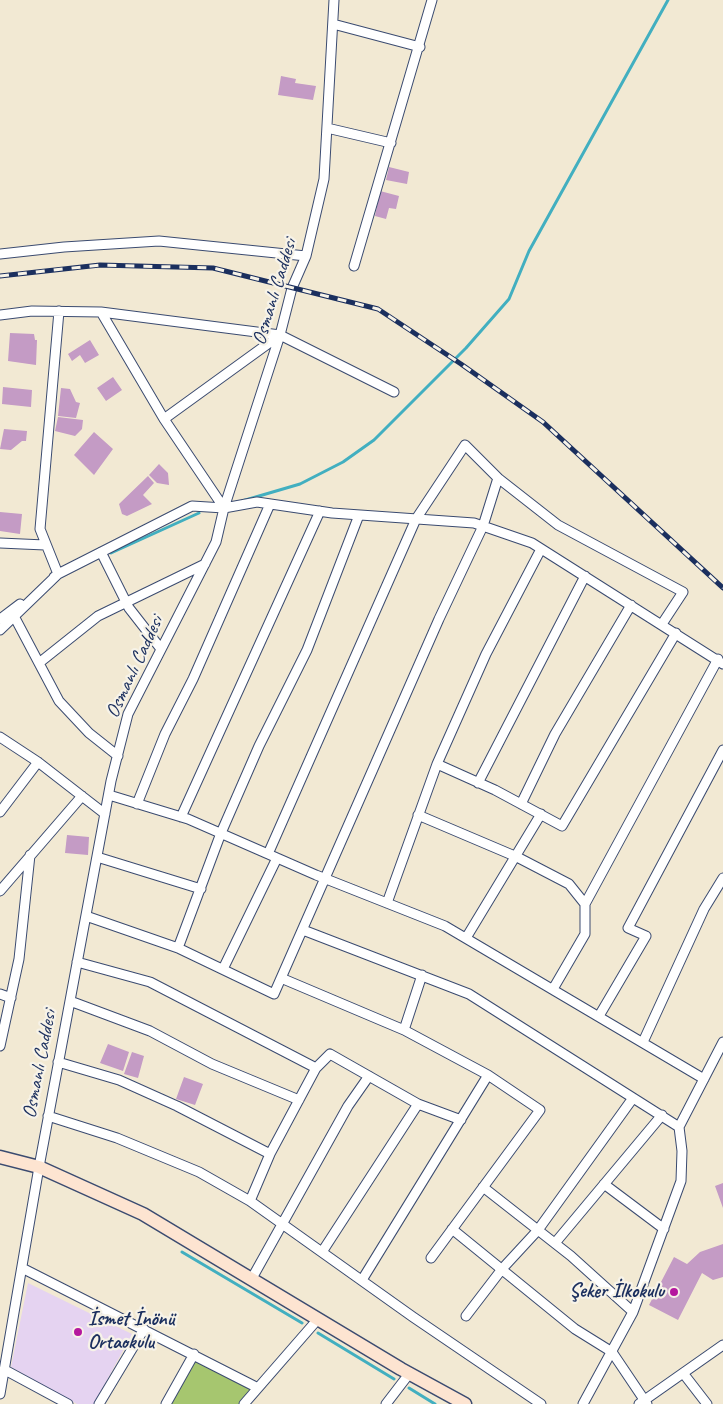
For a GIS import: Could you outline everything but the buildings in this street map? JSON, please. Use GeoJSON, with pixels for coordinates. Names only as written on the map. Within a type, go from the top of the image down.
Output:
{"type":"FeatureCollection","features":[{"type":"Feature","properties":{"kind":"street","name":"Osmanlı Caddesi"},"geometry":{"type":"LineString","coordinates":[[0,1394],[38,1167],[105,814],[128,714],[216,542],[224,508],[280,335],[292,288],[306,256],[324,179],[334,0]]}},
{"type":"Feature","properties":{"kind":"street"},"geometry":{"type":"LineString","coordinates":[[354,266],[420,47],[432,0]]}},
{"type":"Feature","properties":{"kind":"street"},"geometry":{"type":"LineString","coordinates":[[333,24],[420,47]]}},
{"type":"Feature","properties":{"kind":"street"},"geometry":{"type":"LineString","coordinates":[[327,128],[391,143]]}},
{"type":"Feature","properties":{"kind":"street"},"geometry":{"type":"LineString","coordinates":[[0,254],[64,247],[159,241],[306,256]]}},
{"type":"Feature","properties":{"kind":"street"},"geometry":{"type":"LineString","coordinates":[[0,315],[32,311],[101,312],[280,335],[394,392]]}},
{"type":"Feature","properties":{"kind":"street"},"geometry":{"type":"LineString","coordinates":[[58,574],[40,529],[59,311]]}},
{"type":"Feature","properties":{"kind":"street"},"geometry":{"type":"LineString","coordinates":[[101,312],[164,419],[224,508]]}},
{"type":"Feature","properties":{"kind":"street"},"geometry":{"type":"LineString","coordinates":[[164,419],[280,335]]}},
{"type":"Feature","properties":{"kind":"street"},"geometry":{"type":"LineString","coordinates":[[268,854],[416,519],[464,445],[498,478],[558,526],[683,592],[662,624]]}},
{"type":"Feature","properties":{"kind":"street"},"geometry":{"type":"LineString","coordinates":[[86,916],[178,948],[274,994],[439,619],[483,526],[498,478]]}},
{"type":"Feature","properties":{"kind":"street"},"geometry":{"type":"LineString","coordinates":[[0,620],[58,574],[192,506],[224,508],[257,502],[320,511],[474,523],[483,526],[532,543],[721,662],[585,904],[585,934],[553,989]]}},
{"type":"Feature","properties":{"kind":"street"},"geometry":{"type":"LineString","coordinates":[[137,804],[165,734],[193,679],[270,504]]}},
{"type":"Feature","properties":{"kind":"street"},"geometry":{"type":"LineString","coordinates":[[180,817],[320,511]]}},
{"type":"Feature","properties":{"kind":"street"},"geometry":{"type":"LineString","coordinates":[[178,948],[221,833],[259,746],[307,650],[359,515]]}},
{"type":"Feature","properties":{"kind":"street"},"geometry":{"type":"LineString","coordinates":[[0,543],[45,545]]}},
{"type":"Feature","properties":{"kind":"street"},"geometry":{"type":"LineString","coordinates":[[387,903],[436,764],[486,654],[541,549]]}},
{"type":"Feature","properties":{"kind":"street"},"geometry":{"type":"LineString","coordinates":[[101,552],[126,602],[161,649]]}},
{"type":"Feature","properties":{"kind":"street"},"geometry":{"type":"LineString","coordinates":[[39,663],[98,616],[205,564]]}},
{"type":"Feature","properties":{"kind":"street"},"geometry":{"type":"LineString","coordinates":[[0,630],[58,574]]}},
{"type":"Feature","properties":{"kind":"street"},"geometry":{"type":"LineString","coordinates":[[478,783],[584,576]]}},
{"type":"Feature","properties":{"kind":"street"},"geometry":{"type":"LineString","coordinates":[[522,804],[555,734],[631,605]]}},
{"type":"Feature","properties":{"kind":"street"},"geometry":{"type":"LineString","coordinates":[[14,616],[59,701],[89,733],[118,756]]}},
{"type":"Feature","properties":{"kind":"street"},"geometry":{"type":"LineString","coordinates":[[436,764],[522,804],[562,826],[676,633]]}},
{"type":"Feature","properties":{"kind":"street"},"geometry":{"type":"LineString","coordinates":[[1,738],[38,762],[105,814]]}},
{"type":"Feature","properties":{"kind":"street"},"geometry":{"type":"LineString","coordinates":[[599,1016],[646,936],[628,928],[723,750]]}},
{"type":"Feature","properties":{"kind":"street"},"geometry":{"type":"LineString","coordinates":[[0,812],[38,762]]}},
{"type":"Feature","properties":{"kind":"street"},"geometry":{"type":"LineString","coordinates":[[109,795],[180,817],[326,879],[445,926],[704,1080]]}},
{"type":"Feature","properties":{"kind":"street"},"geometry":{"type":"LineString","coordinates":[[0,891],[82,796]]}},
{"type":"Feature","properties":{"kind":"street"},"geometry":{"type":"LineString","coordinates":[[466,938],[517,857],[541,814]]}},
{"type":"Feature","properties":{"kind":"street"},"geometry":{"type":"LineString","coordinates":[[418,815],[517,857],[569,884],[585,904]]}},
{"type":"Feature","properties":{"kind":"street"},"geometry":{"type":"LineString","coordinates":[[0,1046],[20,959],[30,855]]}},
{"type":"Feature","properties":{"kind":"street"},"geometry":{"type":"LineString","coordinates":[[97,857],[201,889]]}},
{"type":"Feature","properties":{"kind":"street"},"geometry":{"type":"LineString","coordinates":[[223,969],[278,858]]}},
{"type":"Feature","properties":{"kind":"street"},"geometry":{"type":"LineString","coordinates":[[643,1042],[704,909],[723,878]]}},
{"type":"Feature","properties":{"kind":"street"},"geometry":{"type":"LineString","coordinates":[[303,930],[469,994],[679,1127]]}},
{"type":"Feature","properties":{"kind":"street"},"geometry":{"type":"LineString","coordinates":[[77,962],[150,982],[316,1068]]}},
{"type":"Feature","properties":{"kind":"street"},"geometry":{"type":"LineString","coordinates":[[404,1030],[422,975]]}},
{"type":"Feature","properties":{"kind":"street"},"geometry":{"type":"LineString","coordinates":[[282,978],[404,1030],[488,1075],[540,1110],[431,1258]]}},
{"type":"Feature","properties":{"kind":"street"},"geometry":{"type":"LineString","coordinates":[[0,994],[11,998]]}},
{"type":"Feature","properties":{"kind":"street"},"geometry":{"type":"LineString","coordinates":[[70,1001],[150,1031],[212,1064],[299,1100]]}},
{"type":"Feature","properties":{"kind":"street"},"geometry":{"type":"LineString","coordinates":[[583,1404],[632,1312],[680,1182],[682,1151],[679,1127],[723,1042]]}},
{"type":"Feature","properties":{"kind":"street"},"geometry":{"type":"LineString","coordinates":[[250,1201],[270,1154],[316,1068],[330,1054],[418,1104],[461,1120]]}},
{"type":"Feature","properties":{"kind":"street"},"geometry":{"type":"LineString","coordinates":[[58,1062],[119,1080],[177,1106],[270,1154]]}},
{"type":"Feature","properties":{"kind":"street"},"geometry":{"type":"LineString","coordinates":[[362,1280],[488,1075]]}},
{"type":"Feature","properties":{"kind":"street"},"geometry":{"type":"LineString","coordinates":[[252,1280],[315,1163],[368,1076]]}},
{"type":"Feature","properties":{"kind":"street"},"geometry":{"type":"LineString","coordinates":[[466,1316],[502,1269],[538,1230],[633,1098]]}},
{"type":"Feature","properties":{"kind":"street"},"geometry":{"type":"LineString","coordinates":[[322,1252],[418,1104]]}},
{"type":"Feature","properties":{"kind":"street"},"geometry":{"type":"LineString","coordinates":[[555,1243],[662,1115]]}},
{"type":"Feature","properties":{"kind":"street"},"geometry":{"type":"LineString","coordinates":[[48,1116],[117,1138],[190,1168],[250,1201],[541,1404]]}},
{"type":"Feature","properties":{"kind":"street"},"geometry":{"type":"LineString","coordinates":[[0,1157],[38,1167],[143,1214],[409,1374],[465,1404]]}},
{"type":"Feature","properties":{"kind":"street"},"geometry":{"type":"LineString","coordinates":[[604,1184],[664,1229]]}},
{"type":"Feature","properties":{"kind":"street"},"geometry":{"type":"LineString","coordinates":[[483,1187],[555,1243],[632,1312]]}},
{"type":"Feature","properties":{"kind":"street"},"geometry":{"type":"LineString","coordinates":[[452,1229],[575,1329],[612,1352],[643,1403],[723,1345]]}},
{"type":"Feature","properties":{"kind":"street"},"geometry":{"type":"LineString","coordinates":[[22,1268],[258,1388]]}},
{"type":"Feature","properties":{"kind":"street"},"geometry":{"type":"LineString","coordinates":[[247,1403],[318,1319]]}},
{"type":"Feature","properties":{"kind":"street"},"geometry":{"type":"LineString","coordinates":[[100,1404],[144,1329]]}},
{"type":"Feature","properties":{"kind":"street"},"geometry":{"type":"LineString","coordinates":[[166,1404],[194,1354]]}},
{"type":"Feature","properties":{"kind":"street"},"geometry":{"type":"LineString","coordinates":[[5,1370],[68,1404]]}},
{"type":"Feature","properties":{"kind":"street"},"geometry":{"type":"LineString","coordinates":[[683,1373],[707,1404]]}},
{"type":"Feature","properties":{"kind":"street"},"geometry":{"type":"LineString","coordinates":[[386,1404],[409,1374]]}},
{"type":"Feature","properties":{"kind":"shaded area"},"geometry":{"type":"Polygon","coordinates":[[[28,1283],[132,1334],[94,1404],[77,1404],[11,1367],[28,1283]]]}},
{"type":"Feature","properties":{"kind":"green space"},"geometry":{"type":"Polygon","coordinates":[[[195,1357],[258,1388],[244,1404],[168,1404],[195,1357]]]}},
{"type":"Feature","properties":{"kind":"waterway"},"geometry":{"type":"LineString","coordinates":[[242,501],[300,484],[343,462],[374,440],[466,348],[509,299],[529,251],[668,0]]}},
{"type":"Feature","properties":{"kind":"waterway"},"geometry":{"type":"LineString","coordinates":[[111,553],[199,513]]}},
{"type":"Feature","properties":{"kind":"waterway"},"geometry":{"type":"LineString","coordinates":[[182,1252],[302,1323]]}},
{"type":"Feature","properties":{"kind":"waterway"},"geometry":{"type":"LineString","coordinates":[[318,1333],[394,1379]]}},
{"type":"Feature","properties":{"kind":"waterway"},"geometry":{"type":"LineString","coordinates":[[409,1388],[435,1404]]}},
{"type":"Feature","properties":{"kind":"railway"},"geometry":{"type":"LineString","coordinates":[[0,276],[100,265],[213,268],[378,309],[461,364],[543,422],[723,588]]}},
{"type":"Feature","properties":{"kind":"place","name":"Şeker İlkokulu"},"geometry":{"type":"Point","coordinates":[674,1292]}},
{"type":"Feature","properties":{"kind":"place","name":"İsmet İnönü Ortaokulu"},"geometry":{"type":"Point","coordinates":[78,1332]}}]}
